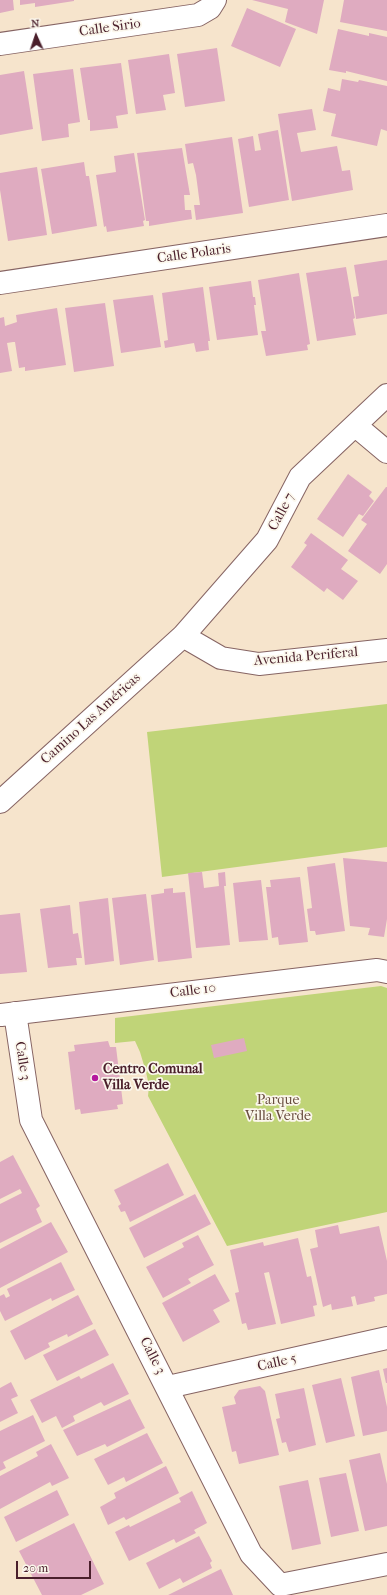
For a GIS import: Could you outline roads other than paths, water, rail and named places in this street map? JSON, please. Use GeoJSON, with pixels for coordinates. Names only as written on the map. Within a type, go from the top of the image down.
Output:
{"type":"FeatureCollection","features":[{"type":"Feature","properties":{"kind":"street","name":"Calle Sirio"},"geometry":{"type":"LineString","coordinates":[[0,44],[198,15],[210,8],[215,0]]}},
{"type":"Feature","properties":{"kind":"street","name":"Calle Polaris"},"geometry":{"type":"LineString","coordinates":[[0,283],[387,226]]}},
{"type":"Feature","properties":{"kind":"street","name":"Calle 7"},"geometry":{"type":"LineString","coordinates":[[183,636],[267,540],[300,478],[387,395]]}},
{"type":"Feature","properties":{"kind":"street"},"geometry":{"type":"LineString","coordinates":[[356,426],[387,452]]}},
{"type":"Feature","properties":{"kind":"street","name":"Avenida Periferal"},"geometry":{"type":"LineString","coordinates":[[183,636],[221,658],[259,664],[387,650]]}},
{"type":"Feature","properties":{"kind":"street","name":"Camino Las Américas"},"geometry":{"type":"LineString","coordinates":[[0,802],[183,636]]}},
{"type":"Feature","properties":{"kind":"street","name":"Calle 10"},"geometry":{"type":"LineString","coordinates":[[7,1014],[377,970],[387,972]]}},
{"type":"Feature","properties":{"kind":"street","name":"Calle 3"},"geometry":{"type":"LineString","coordinates":[[7,1014],[31,1120],[168,1387],[251,1554],[280,1585],[387,1564]]}},
{"type":"Feature","properties":{"kind":"street","name":"Calle 5"},"geometry":{"type":"LineString","coordinates":[[168,1387],[387,1338]]}},
{"type":"Feature","properties":{"kind":"place","name":"Centro Comunal Villa Verde"},"geometry":{"type":"Point","coordinates":[95,1078]}},
{"type":"Feature","properties":{"kind":"park label","name":"Parque Villa Verde"},"geometry":{"type":"Point","coordinates":[278,1110]}}]}
